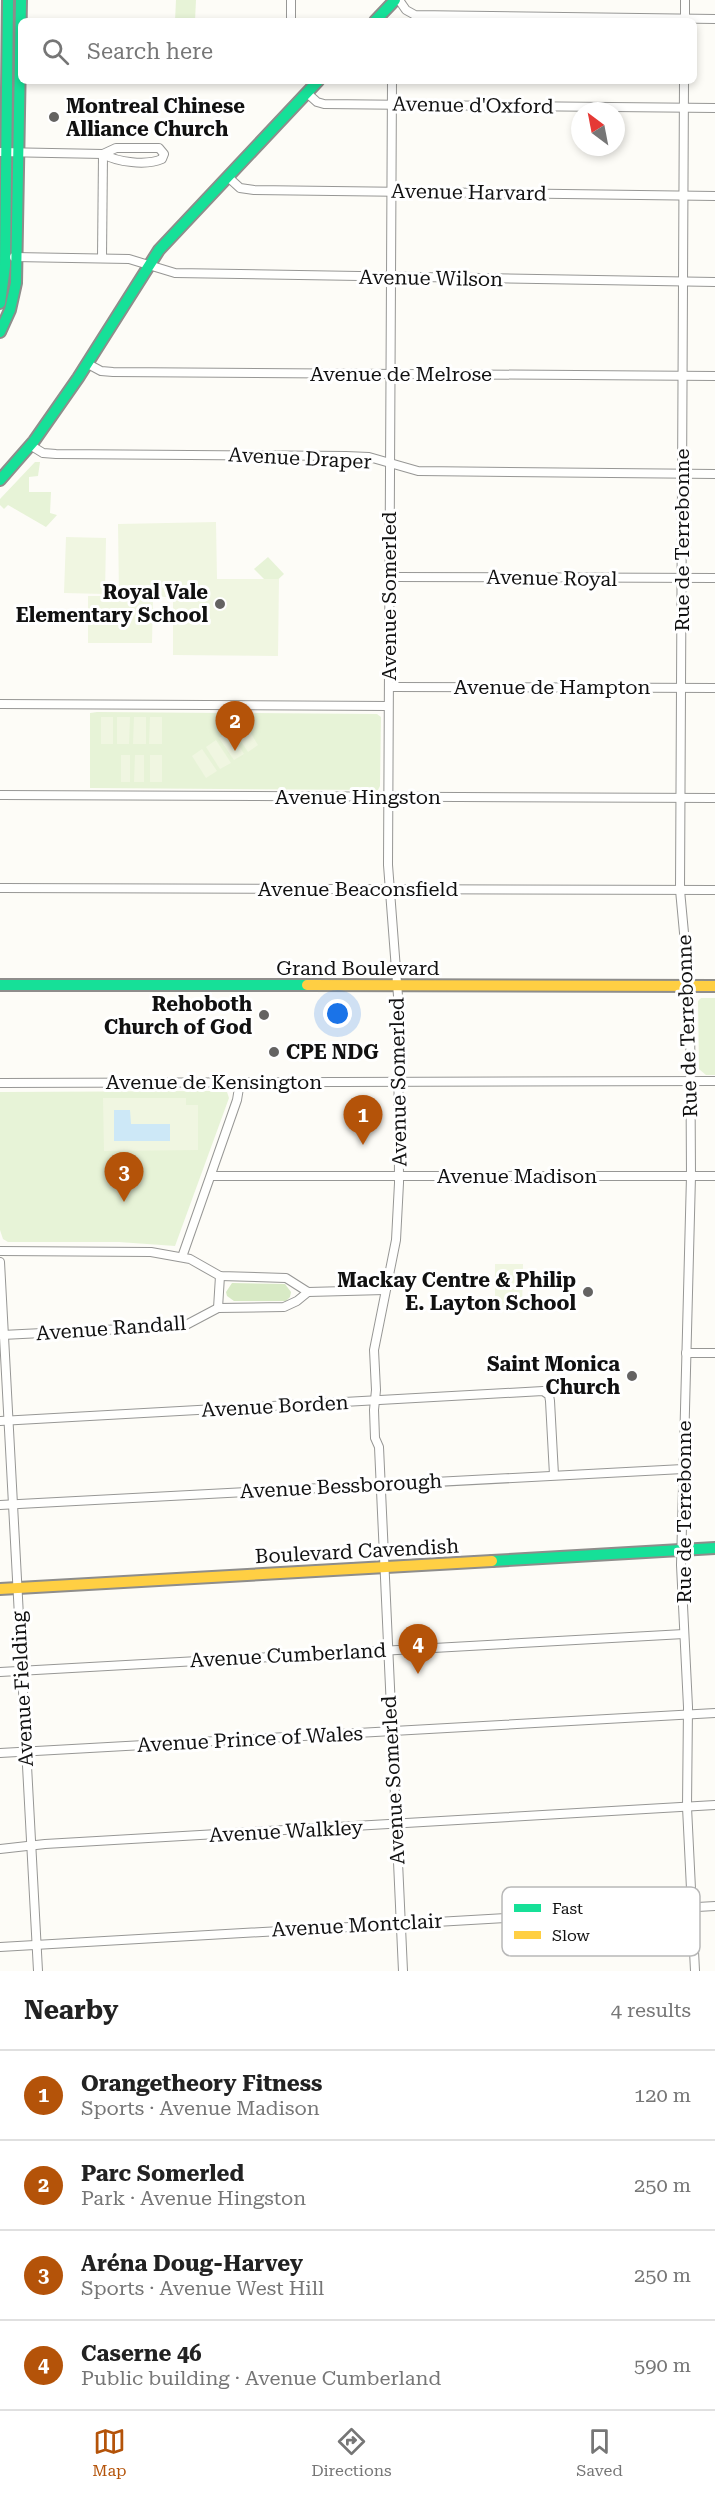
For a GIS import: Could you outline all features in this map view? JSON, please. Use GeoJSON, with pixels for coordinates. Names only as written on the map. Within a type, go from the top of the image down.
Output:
{"type":"FeatureCollection","features":[{"type":"Feature","properties":{"kind":"street"},"geometry":{"type":"LineString","coordinates":[[0,332],[12,303],[7,258],[3,152],[3,56],[8,0]]}},
{"type":"Feature","properties":{"kind":"street"},"geometry":{"type":"LineString","coordinates":[[21,0],[21,18]]}},
{"type":"Feature","properties":{"kind":"street"},"geometry":{"type":"LineString","coordinates":[[291,0],[291,18]]}},
{"type":"Feature","properties":{"kind":"street"},"geometry":{"type":"LineString","coordinates":[[378,18],[397,0],[406,10],[415,15],[577,18]]}},
{"type":"Feature","properties":{"kind":"street"},"geometry":{"type":"LineString","coordinates":[[685,0],[685,18]]}},
{"type":"Feature","properties":{"kind":"street"},"geometry":{"type":"LineString","coordinates":[[697,20],[715,19]]}},
{"type":"Feature","properties":{"kind":"street"},"geometry":{"type":"LineString","coordinates":[[3,56],[18,55]]}},
{"type":"Feature","properties":{"kind":"street"},"geometry":{"type":"LineString","coordinates":[[0,303],[18,153],[19,84]]}},
{"type":"Feature","properties":{"kind":"street"},"geometry":{"type":"LineString","coordinates":[[0,480],[30,445],[88,364],[163,245],[315,84]]}},
{"type":"Feature","properties":{"kind":"street","name":"Avenue Somerled"},"geometry":{"type":"LineString","coordinates":[[392,84],[388,888],[397,986],[399,1176],[398,1221],[374,1350],[375,1438],[379,1447],[386,1650],[404,1971]]}},
{"type":"Feature","properties":{"kind":"street","name":"Rue de Terrebonne"},"geometry":{"type":"LineString","coordinates":[[684,84],[680,890],[689,986],[691,1176],[681,1550],[691,1887]]}},
{"type":"Feature","properties":{"kind":"street","name":"Avenue d'Oxford"},"geometry":{"type":"LineString","coordinates":[[307,93],[317,102],[324,104],[715,108]]}},
{"type":"Feature","properties":{"kind":"street"},"geometry":{"type":"LineString","coordinates":[[3,152],[103,154],[118,147],[159,148],[164,154],[162,159],[155,161],[115,160],[103,154]]}},
{"type":"Feature","properties":{"kind":"street"},"geometry":{"type":"LineString","coordinates":[[102,258],[103,154]]}},
{"type":"Feature","properties":{"kind":"street","name":"Avenue Harvard"},"geometry":{"type":"LineString","coordinates":[[228,177],[238,187],[246,189],[715,196]]}},
{"type":"Feature","properties":{"kind":"street","name":"Avenue Wilson"},"geometry":{"type":"LineString","coordinates":[[7,258],[134,260],[175,273],[715,282]]}},
{"type":"Feature","properties":{"kind":"street","name":"Avenue de Melrose"},"geometry":{"type":"LineString","coordinates":[[88,364],[106,372],[715,376]]}},
{"type":"Feature","properties":{"kind":"street","name":"Avenue Draper"},"geometry":{"type":"LineString","coordinates":[[30,445],[43,453],[56,454],[369,457],[418,471],[682,470],[715,474]]}},
{"type":"Feature","properties":{"kind":"street","name":"Avenue Royal"},"geometry":{"type":"LineString","coordinates":[[390,577],[682,580],[715,578]]}},
{"type":"Feature","properties":{"kind":"street","name":"Avenue de Hampton"},"geometry":{"type":"LineString","coordinates":[[389,687],[715,688]]}},
{"type":"Feature","properties":{"kind":"street"},"geometry":{"type":"LineString","coordinates":[[0,704],[388,706]]}},
{"type":"Feature","properties":{"kind":"street","name":"Avenue Hingston"},"geometry":{"type":"LineString","coordinates":[[0,795],[715,798]]}},
{"type":"Feature","properties":{"kind":"street","name":"Avenue Beaconsfield"},"geometry":{"type":"LineString","coordinates":[[0,888],[715,890]]}},
{"type":"Feature","properties":{"kind":"street","name":"Grand Boulevard"},"geometry":{"type":"LineString","coordinates":[[0,985],[715,986]]}},
{"type":"Feature","properties":{"kind":"street","name":"Avenue de Kensington"},"geometry":{"type":"LineString","coordinates":[[0,1083],[715,1081]]}},
{"type":"Feature","properties":{"kind":"street"},"geometry":{"type":"LineString","coordinates":[[182,1257],[211,1176],[240,1082]]}},
{"type":"Feature","properties":{"kind":"street","name":"Avenue Madison"},"geometry":{"type":"LineString","coordinates":[[211,1176],[715,1176]]}},
{"type":"Feature","properties":{"kind":"street"},"geometry":{"type":"LineString","coordinates":[[0,1251],[133,1251],[182,1257],[220,1276],[286,1278],[308,1292],[385,1290]]}},
{"type":"Feature","properties":{"kind":"street","name":"Avenue Fielding"},"geometry":{"type":"LineString","coordinates":[[0,1262],[4,1421],[12,1505],[38,1971]]}},
{"type":"Feature","properties":{"kind":"street"},"geometry":{"type":"LineString","coordinates":[[218,1308],[220,1276]]}},
{"type":"Feature","properties":{"kind":"street","name":"Avenue Randall"},"geometry":{"type":"LineString","coordinates":[[2,1335],[184,1326],[218,1308],[284,1307],[297,1301],[308,1292]]}},
{"type":"Feature","properties":{"kind":"street"},"geometry":{"type":"LineString","coordinates":[[686,1353],[715,1353]]}},
{"type":"Feature","properties":{"kind":"street","name":"Avenue Borden"},"geometry":{"type":"LineString","coordinates":[[4,1421],[543,1391],[549,1395],[554,1475]]}},
{"type":"Feature","properties":{"kind":"street","name":"Avenue Bessborough"},"geometry":{"type":"LineString","coordinates":[[0,1505],[682,1469]]}},
{"type":"Feature","properties":{"kind":"street","name":"Boulevard Cavendish"},"geometry":{"type":"LineString","coordinates":[[0,1589],[715,1548]]}},
{"type":"Feature","properties":{"kind":"street","name":"Avenue Cumberland"},"geometry":{"type":"LineString","coordinates":[[0,1672],[684,1634]]}},
{"type":"Feature","properties":{"kind":"street","name":"Avenue Prince of Wales"},"geometry":{"type":"LineString","coordinates":[[0,1753],[715,1713]]}},
{"type":"Feature","properties":{"kind":"street","name":"Avenue Walkley"},"geometry":{"type":"LineString","coordinates":[[0,1849],[31,1845],[715,1805]]}},
{"type":"Feature","properties":{"kind":"street","name":"Avenue Montclair"},"geometry":{"type":"LineString","coordinates":[[0,1947],[502,1917]]}},
{"type":"Feature","properties":{"kind":"street","name":"Rue de Terrebonne"},"geometry":{"type":"LineString","coordinates":[[694,1956],[695,1971]]}},
{"type":"Feature","properties":{"kind":"green space"},"geometry":{"type":"Polygon","coordinates":[[[176,0],[196,0],[195,18],[175,18],[176,0]]]}},
{"type":"Feature","properties":{"kind":"green space"},"geometry":{"type":"Polygon","coordinates":[[[35,462],[40,462],[38,476],[29,477],[29,492],[51,492],[50,513],[57,515],[46,527],[8,505],[4,509],[0,505],[0,499],[35,462]]]}},
{"type":"Feature","properties":{"kind":"green space"},"geometry":{"type":"Polygon","coordinates":[[[216,522],[217,579],[279,579],[278,656],[173,655],[173,597],[153,597],[152,643],[88,643],[88,596],[119,596],[118,524],[216,522]]]}},
{"type":"Feature","properties":{"kind":"green space"},"geometry":{"type":"Polygon","coordinates":[[[66,537],[106,538],[105,594],[64,593],[66,537]]]}},
{"type":"Feature","properties":{"kind":"green space"},"geometry":{"type":"Polygon","coordinates":[[[268,557],[284,574],[271,586],[254,569],[268,557]]]}},
{"type":"Feature","properties":{"kind":"green space"},"geometry":{"type":"Polygon","coordinates":[[[90,713],[377,714],[381,717],[380,786],[378,790],[90,788],[90,713]]]}},
{"type":"Feature","properties":{"kind":"green space"},"geometry":{"type":"Polygon","coordinates":[[[101,717],[113,717],[113,744],[101,744],[101,717]]]}},
{"type":"Feature","properties":{"kind":"green space"},"geometry":{"type":"Polygon","coordinates":[[[117,717],[130,717],[129,744],[117,744],[117,717]]]}},
{"type":"Feature","properties":{"kind":"green space"},"geometry":{"type":"Polygon","coordinates":[[[134,717],[146,717],[146,744],[133,744],[134,717]]]}},
{"type":"Feature","properties":{"kind":"green space"},"geometry":{"type":"Polygon","coordinates":[[[150,717],[162,717],[162,744],[149,744],[150,717]]]}},
{"type":"Feature","properties":{"kind":"green space"},"geometry":{"type":"Polygon","coordinates":[[[244,722],[258,745],[248,752],[233,729],[244,722]]]}},
{"type":"Feature","properties":{"kind":"green space"},"geometry":{"type":"Polygon","coordinates":[[[230,731],[244,754],[234,760],[219,738],[230,731]]]}},
{"type":"Feature","properties":{"kind":"green space"},"geometry":{"type":"Polygon","coordinates":[[[216,740],[231,763],[220,769],[206,747],[216,740]]]}},
{"type":"Feature","properties":{"kind":"green space"},"geometry":{"type":"Polygon","coordinates":[[[202,749],[217,771],[206,778],[192,756],[202,749]]]}},
{"type":"Feature","properties":{"kind":"green space"},"geometry":{"type":"Polygon","coordinates":[[[121,755],[130,755],[130,782],[121,782],[121,755]]]}},
{"type":"Feature","properties":{"kind":"green space"},"geometry":{"type":"Polygon","coordinates":[[[135,755],[144,755],[144,782],[134,782],[135,755]]]}},
{"type":"Feature","properties":{"kind":"green space"},"geometry":{"type":"Polygon","coordinates":[[[150,755],[162,755],[162,782],[150,782],[150,755]]]}},
{"type":"Feature","properties":{"kind":"green space"},"geometry":{"type":"Polygon","coordinates":[[[701,998],[715,998],[715,1075],[706,1075],[699,1069],[698,1001],[701,998]]]}},
{"type":"Feature","properties":{"kind":"green space"},"geometry":{"type":"Polygon","coordinates":[[[0,1092],[227,1092],[229,1098],[175,1246],[119,1242],[8,1242],[3,1239],[0,1230],[0,1092]]]}},
{"type":"Feature","properties":{"kind":"green space"},"geometry":{"type":"Polygon","coordinates":[[[103,1098],[186,1098],[186,1105],[198,1105],[198,1150],[104,1151],[103,1098]]]}},
{"type":"Feature","properties":{"kind":"green space"},"geometry":{"type":"Polygon","coordinates":[[[495,1264],[523,1264],[522,1310],[495,1310],[495,1264]]]}},
{"type":"Feature","properties":{"kind":"green space"},"geometry":{"type":"Polygon","coordinates":[[[232,1283],[285,1284],[291,1292],[286,1301],[234,1301],[227,1296],[226,1292],[232,1283]]]}},
{"type":"Feature","properties":{"kind":"water"},"geometry":{"type":"Polygon","coordinates":[[[114,1110],[130,1110],[131,1124],[170,1124],[170,1141],[114,1141],[114,1110]]]}},
{"type":"Feature","properties":{"kind":"traffic: fast"},"geometry":{"type":"LineString","coordinates":[[0,303],[5,266],[8,0]]}},
{"type":"Feature","properties":{"kind":"traffic: fast"},"geometry":{"type":"LineString","coordinates":[[21,0],[21,18]]}},
{"type":"Feature","properties":{"kind":"traffic: fast"},"geometry":{"type":"LineString","coordinates":[[378,18],[395,0]]}},
{"type":"Feature","properties":{"kind":"traffic: fast"},"geometry":{"type":"LineString","coordinates":[[0,332],[10,310],[16,283],[20,84]]}},
{"type":"Feature","properties":{"kind":"traffic: fast"},"geometry":{"type":"LineString","coordinates":[[0,480],[34,441],[78,378],[159,250],[315,84]]}},
{"type":"Feature","properties":{"kind":"traffic: fast"},"geometry":{"type":"LineString","coordinates":[[0,985],[307,985]]}},
{"type":"Feature","properties":{"kind":"traffic: fast"},"geometry":{"type":"LineString","coordinates":[[492,1561],[715,1548]]}},
{"type":"Feature","properties":{"kind":"traffic: slow"},"geometry":{"type":"LineString","coordinates":[[307,985],[715,986]]}},
{"type":"Feature","properties":{"kind":"traffic: slow"},"geometry":{"type":"LineString","coordinates":[[0,1589],[492,1561]]}},
{"type":"Feature","properties":{"kind":"place","name":"Montreal Chinese Alliance Church"},"geometry":{"type":"Point","coordinates":[54,117]}},
{"type":"Feature","properties":{"kind":"place","name":"Royal Vale Elementary School"},"geometry":{"type":"Point","coordinates":[220,604]}},
{"type":"Feature","properties":{"kind":"place","name":"Parc Somerled"},"geometry":{"type":"Point","coordinates":[235,751]}},
{"type":"Feature","properties":{"kind":"place","name":"Rehoboth Church of God"},"geometry":{"type":"Point","coordinates":[264,1015]}},
{"type":"Feature","properties":{"kind":"place","name":"CPE NDG"},"geometry":{"type":"Point","coordinates":[274,1052]}},
{"type":"Feature","properties":{"kind":"place","name":"Orangetheory Fitness"},"geometry":{"type":"Point","coordinates":[363,1145]}},
{"type":"Feature","properties":{"kind":"place","name":"Aréna Doug-Harvey"},"geometry":{"type":"Point","coordinates":[124,1202]}},
{"type":"Feature","properties":{"kind":"place","name":"Mackay Centre & Philip E. Layton School"},"geometry":{"type":"Point","coordinates":[588,1292]}},
{"type":"Feature","properties":{"kind":"place","name":"Saint Monica Church"},"geometry":{"type":"Point","coordinates":[632,1376]}},
{"type":"Feature","properties":{"kind":"place","name":"Caserne 46"},"geometry":{"type":"Point","coordinates":[418,1674]}}]}
